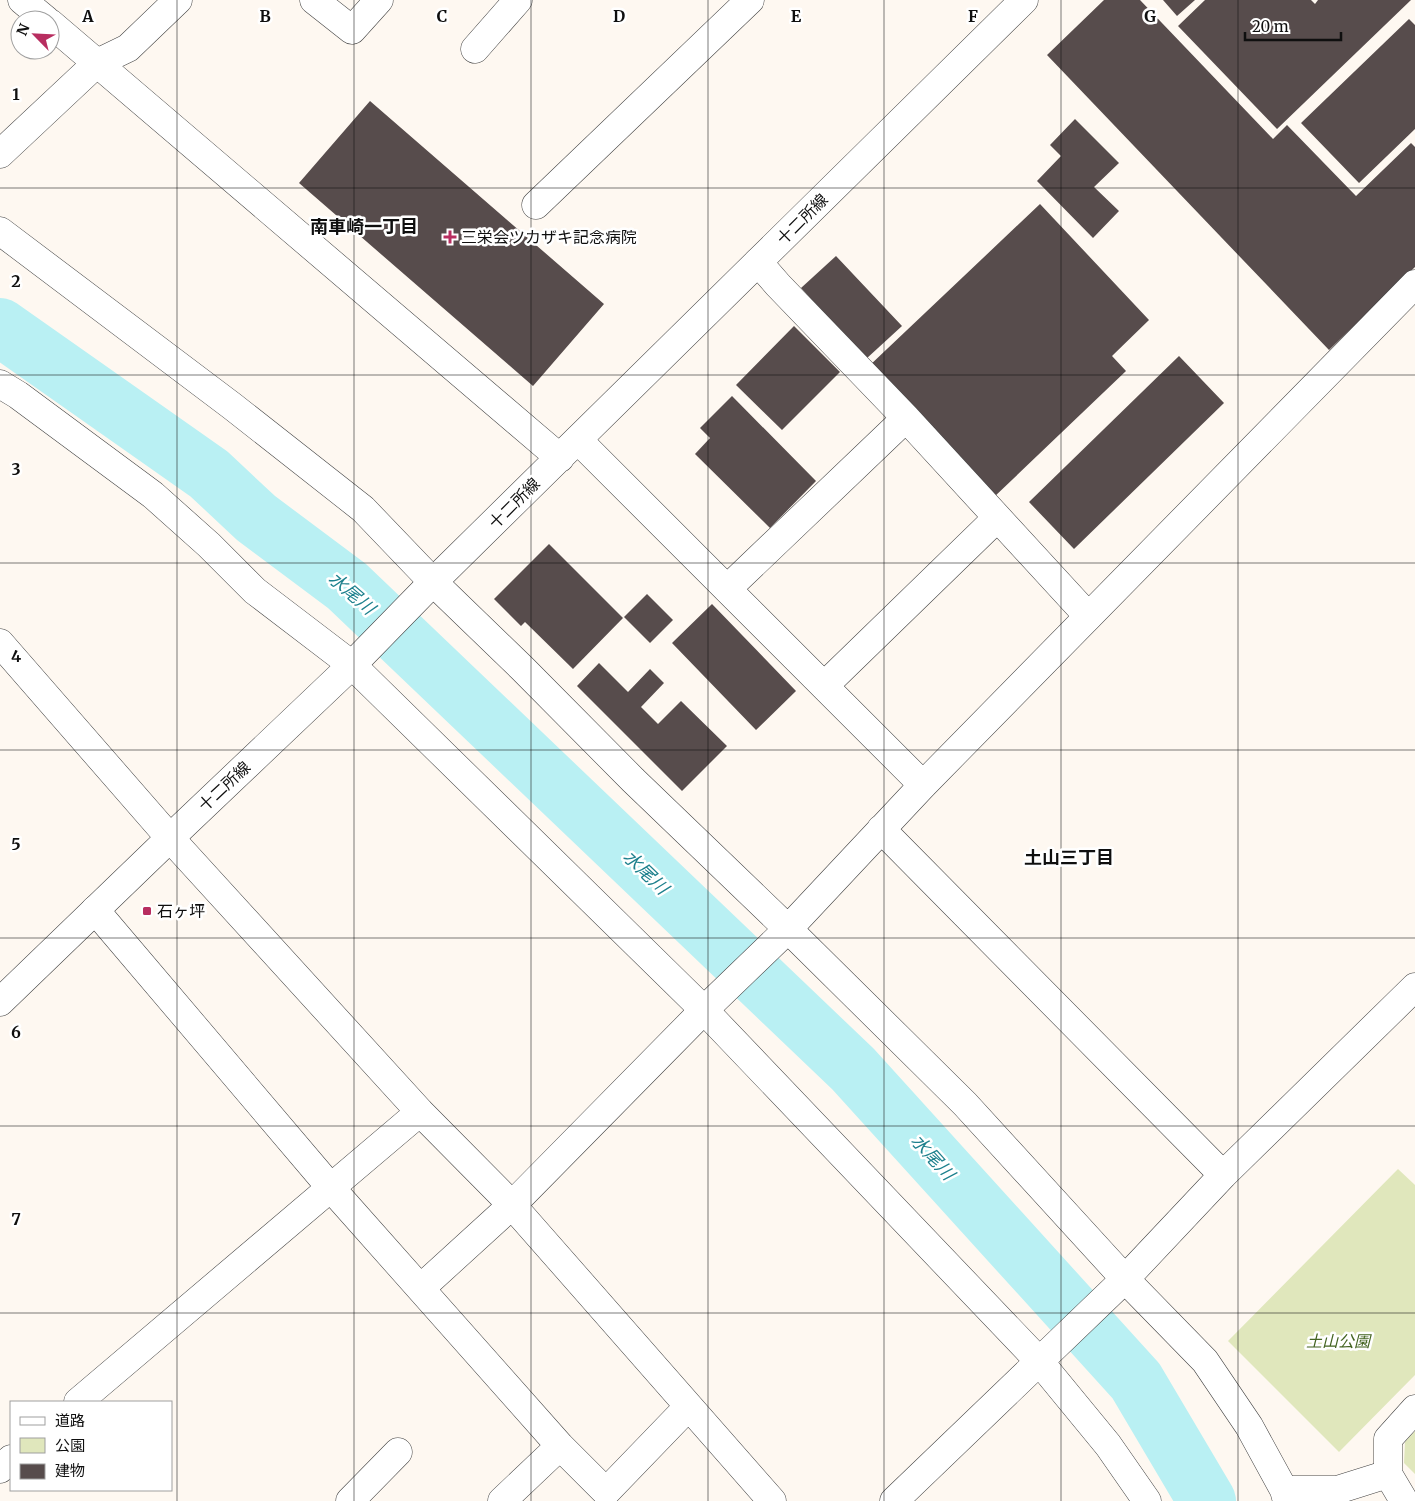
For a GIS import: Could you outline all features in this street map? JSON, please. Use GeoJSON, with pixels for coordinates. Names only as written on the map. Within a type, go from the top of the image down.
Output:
{"type":"FeatureCollection","features":[{"type":"Feature","properties":{"kind":"street"},"geometry":{"type":"LineString","coordinates":[[22,0],[34,10]]}},
{"type":"Feature","properties":{"kind":"street"},"geometry":{"type":"LineString","coordinates":[[0,154],[97,63],[128,48],[178,0]]}},
{"type":"Feature","properties":{"kind":"street"},"geometry":{"type":"LineString","coordinates":[[314,0],[352,30],[379,0]]}},
{"type":"Feature","properties":{"kind":"street"},"geometry":{"type":"LineString","coordinates":[[475,49],[518,0]]}},
{"type":"Feature","properties":{"kind":"street"},"geometry":{"type":"LineString","coordinates":[[536,205],[750,0]]}},
{"type":"Feature","properties":{"kind":"street","name":"十二所線"},"geometry":{"type":"LineString","coordinates":[[0,1002],[352,665],[433,582],[1024,0]]}},
{"type":"Feature","properties":{"kind":"street"},"geometry":{"type":"LineString","coordinates":[[60,32],[569,449],[727,589],[924,785]]}},
{"type":"Feature","properties":{"kind":"street"},"geometry":{"type":"LineString","coordinates":[[0,231],[232,406],[363,509],[433,582],[522,668],[640,787],[788,929],[965,1104],[1125,1279],[1204,1361],[1249,1426],[1286,1495],[1337,1490],[1388,1474]]}},
{"type":"Feature","properties":{"kind":"street"},"geometry":{"type":"LineString","coordinates":[[758,262],[906,418],[1088,616]]}},
{"type":"Feature","properties":{"kind":"street"},"geometry":{"type":"LineString","coordinates":[[421,1288],[512,1205],[704,1010],[788,929],[881,829],[1088,616],[1415,284]]}},
{"type":"Feature","properties":{"kind":"street"},"geometry":{"type":"LineString","coordinates":[[0,384],[18,395],[153,495],[209,545],[255,591],[352,665],[704,1010],[1039,1361],[1108,1445],[1147,1501]]}},
{"type":"Feature","properties":{"kind":"street"},"geometry":{"type":"LineString","coordinates":[[727,589],[906,418]]}},
{"type":"Feature","properties":{"kind":"street"},"geometry":{"type":"LineString","coordinates":[[824,686],[997,518]]}},
{"type":"Feature","properties":{"kind":"street"},"geometry":{"type":"LineString","coordinates":[[0,643],[170,838],[420,1112],[512,1205],[772,1501]]}},
{"type":"Feature","properties":{"kind":"street"},"geometry":{"type":"LineString","coordinates":[[881,829],[1222,1175]]}},
{"type":"Feature","properties":{"kind":"street"},"geometry":{"type":"LineString","coordinates":[[96,910],[331,1188],[560,1446],[606,1492],[688,1407]]}},
{"type":"Feature","properties":{"kind":"street"},"geometry":{"type":"LineString","coordinates":[[894,1501],[1125,1279],[1222,1175],[1415,987]]}},
{"type":"Feature","properties":{"kind":"street"},"geometry":{"type":"LineString","coordinates":[[79,1401],[420,1112]]}},
{"type":"Feature","properties":{"kind":"street"},"geometry":{"type":"LineString","coordinates":[[1404,1501],[1388,1474],[1388,1439],[1415,1409]]}},
{"type":"Feature","properties":{"kind":"street"},"geometry":{"type":"LineString","coordinates":[[502,1501],[560,1446]]}},
{"type":"Feature","properties":{"kind":"street"},"geometry":{"type":"LineString","coordinates":[[350,1501],[398,1452]]}},
{"type":"Feature","properties":{"kind":"street"},"geometry":{"type":"LineString","coordinates":[[0,1468],[10,1460]]}},
{"type":"Feature","properties":{"kind":"green space","name":"土山公園"},"geometry":{"type":"Polygon","coordinates":[[[1398,1169],[1415,1185],[1415,1375],[1339,1452],[1228,1341],[1398,1169]]]}},
{"type":"Feature","properties":{"kind":"green space"},"geometry":{"type":"Polygon","coordinates":[[[1415,1431],[1415,1474],[1404,1463],[1405,1442],[1415,1431]]]}},
{"type":"Feature","properties":{"kind":"building"},"geometry":{"type":"Polygon","coordinates":[[[1104,0],[1140,0],[1273,139],[1287,125],[1356,196],[1411,143],[1415,147],[1415,267],[1329,350],[1047,55],[1104,0]]]}},
{"type":"Feature","properties":{"kind":"building"},"geometry":{"type":"Polygon","coordinates":[[[1163,0],[1195,0],[1177,16],[1163,0]]]}},
{"type":"Feature","properties":{"kind":"building"},"geometry":{"type":"Polygon","coordinates":[[[1205,0],[1311,0],[1315,4],[1318,0],[1411,0],[1277,129],[1178,26],[1205,0]]]}},
{"type":"Feature","properties":{"kind":"building"},"geometry":{"type":"Polygon","coordinates":[[[1409,19],[1415,25],[1415,129],[1359,183],[1301,123],[1409,19]]]}},
{"type":"Feature","properties":{"kind":"building"},"geometry":{"type":"Polygon","coordinates":[[[370,101],[604,304],[533,386],[299,183],[370,101]]]}},
{"type":"Feature","properties":{"kind":"building"},"geometry":{"type":"Polygon","coordinates":[[[1075,119],[1119,163],[1094,187],[1119,211],[1093,238],[1037,181],[1061,156],[1050,145],[1075,119]]]}},
{"type":"Feature","properties":{"kind":"building"},"geometry":{"type":"Polygon","coordinates":[[[1040,204],[1149,320],[1112,356],[1126,371],[993,498],[868,367],[1040,204]]]}},
{"type":"Feature","properties":{"kind":"building"},"geometry":{"type":"Polygon","coordinates":[[[836,256],[902,326],[866,359],[801,288],[836,256]]]}},
{"type":"Feature","properties":{"kind":"building"},"geometry":{"type":"Polygon","coordinates":[[[794,326],[840,372],[782,430],[736,385],[794,326]]]}},
{"type":"Feature","properties":{"kind":"building"},"geometry":{"type":"Polygon","coordinates":[[[1179,356],[1224,403],[1074,549],[1029,502],[1179,356]]]}},
{"type":"Feature","properties":{"kind":"building"},"geometry":{"type":"Polygon","coordinates":[[[732,396],[816,481],[770,528],[695,454],[710,438],[700,428],[732,396]]]}},
{"type":"Feature","properties":{"kind":"building"},"geometry":{"type":"Polygon","coordinates":[[[549,544],[623,618],[573,669],[525,622],[521,626],[494,599],[549,544]]]}},
{"type":"Feature","properties":{"kind":"building"},"geometry":{"type":"Polygon","coordinates":[[[647,594],[673,620],[650,643],[624,617],[647,594]]]}},
{"type":"Feature","properties":{"kind":"building"},"geometry":{"type":"Polygon","coordinates":[[[712,604],[796,691],[756,730],[672,643],[712,604]]]}},
{"type":"Feature","properties":{"kind":"building"},"geometry":{"type":"Polygon","coordinates":[[[599,663],[628,692],[650,669],[664,683],[641,707],[658,724],[681,701],[727,746],[682,791],[577,686],[599,663]]]}},
{"type":"Feature","properties":{"kind":"waterway","name":"水尾川"},"geometry":{"type":"LineString","coordinates":[[0,327],[209,474],[256,518],[347,586],[853,1069],[1136,1381],[1207,1501]]}},
{"type":"Feature","properties":{"kind":"place","name":"三栄会ツカザキ記念病院"},"geometry":{"type":"Point","coordinates":[450,237]}},
{"type":"Feature","properties":{"kind":"place","name":"石ヶ坪"},"geometry":{"type":"Point","coordinates":[147,911]}},
{"type":"Feature","properties":{"kind":"district","name":"南車崎一丁目"},"geometry":{"type":"Point","coordinates":[364,226]}},
{"type":"Feature","properties":{"kind":"district","name":"土山三丁目"},"geometry":{"type":"Point","coordinates":[1069,857]}}]}
